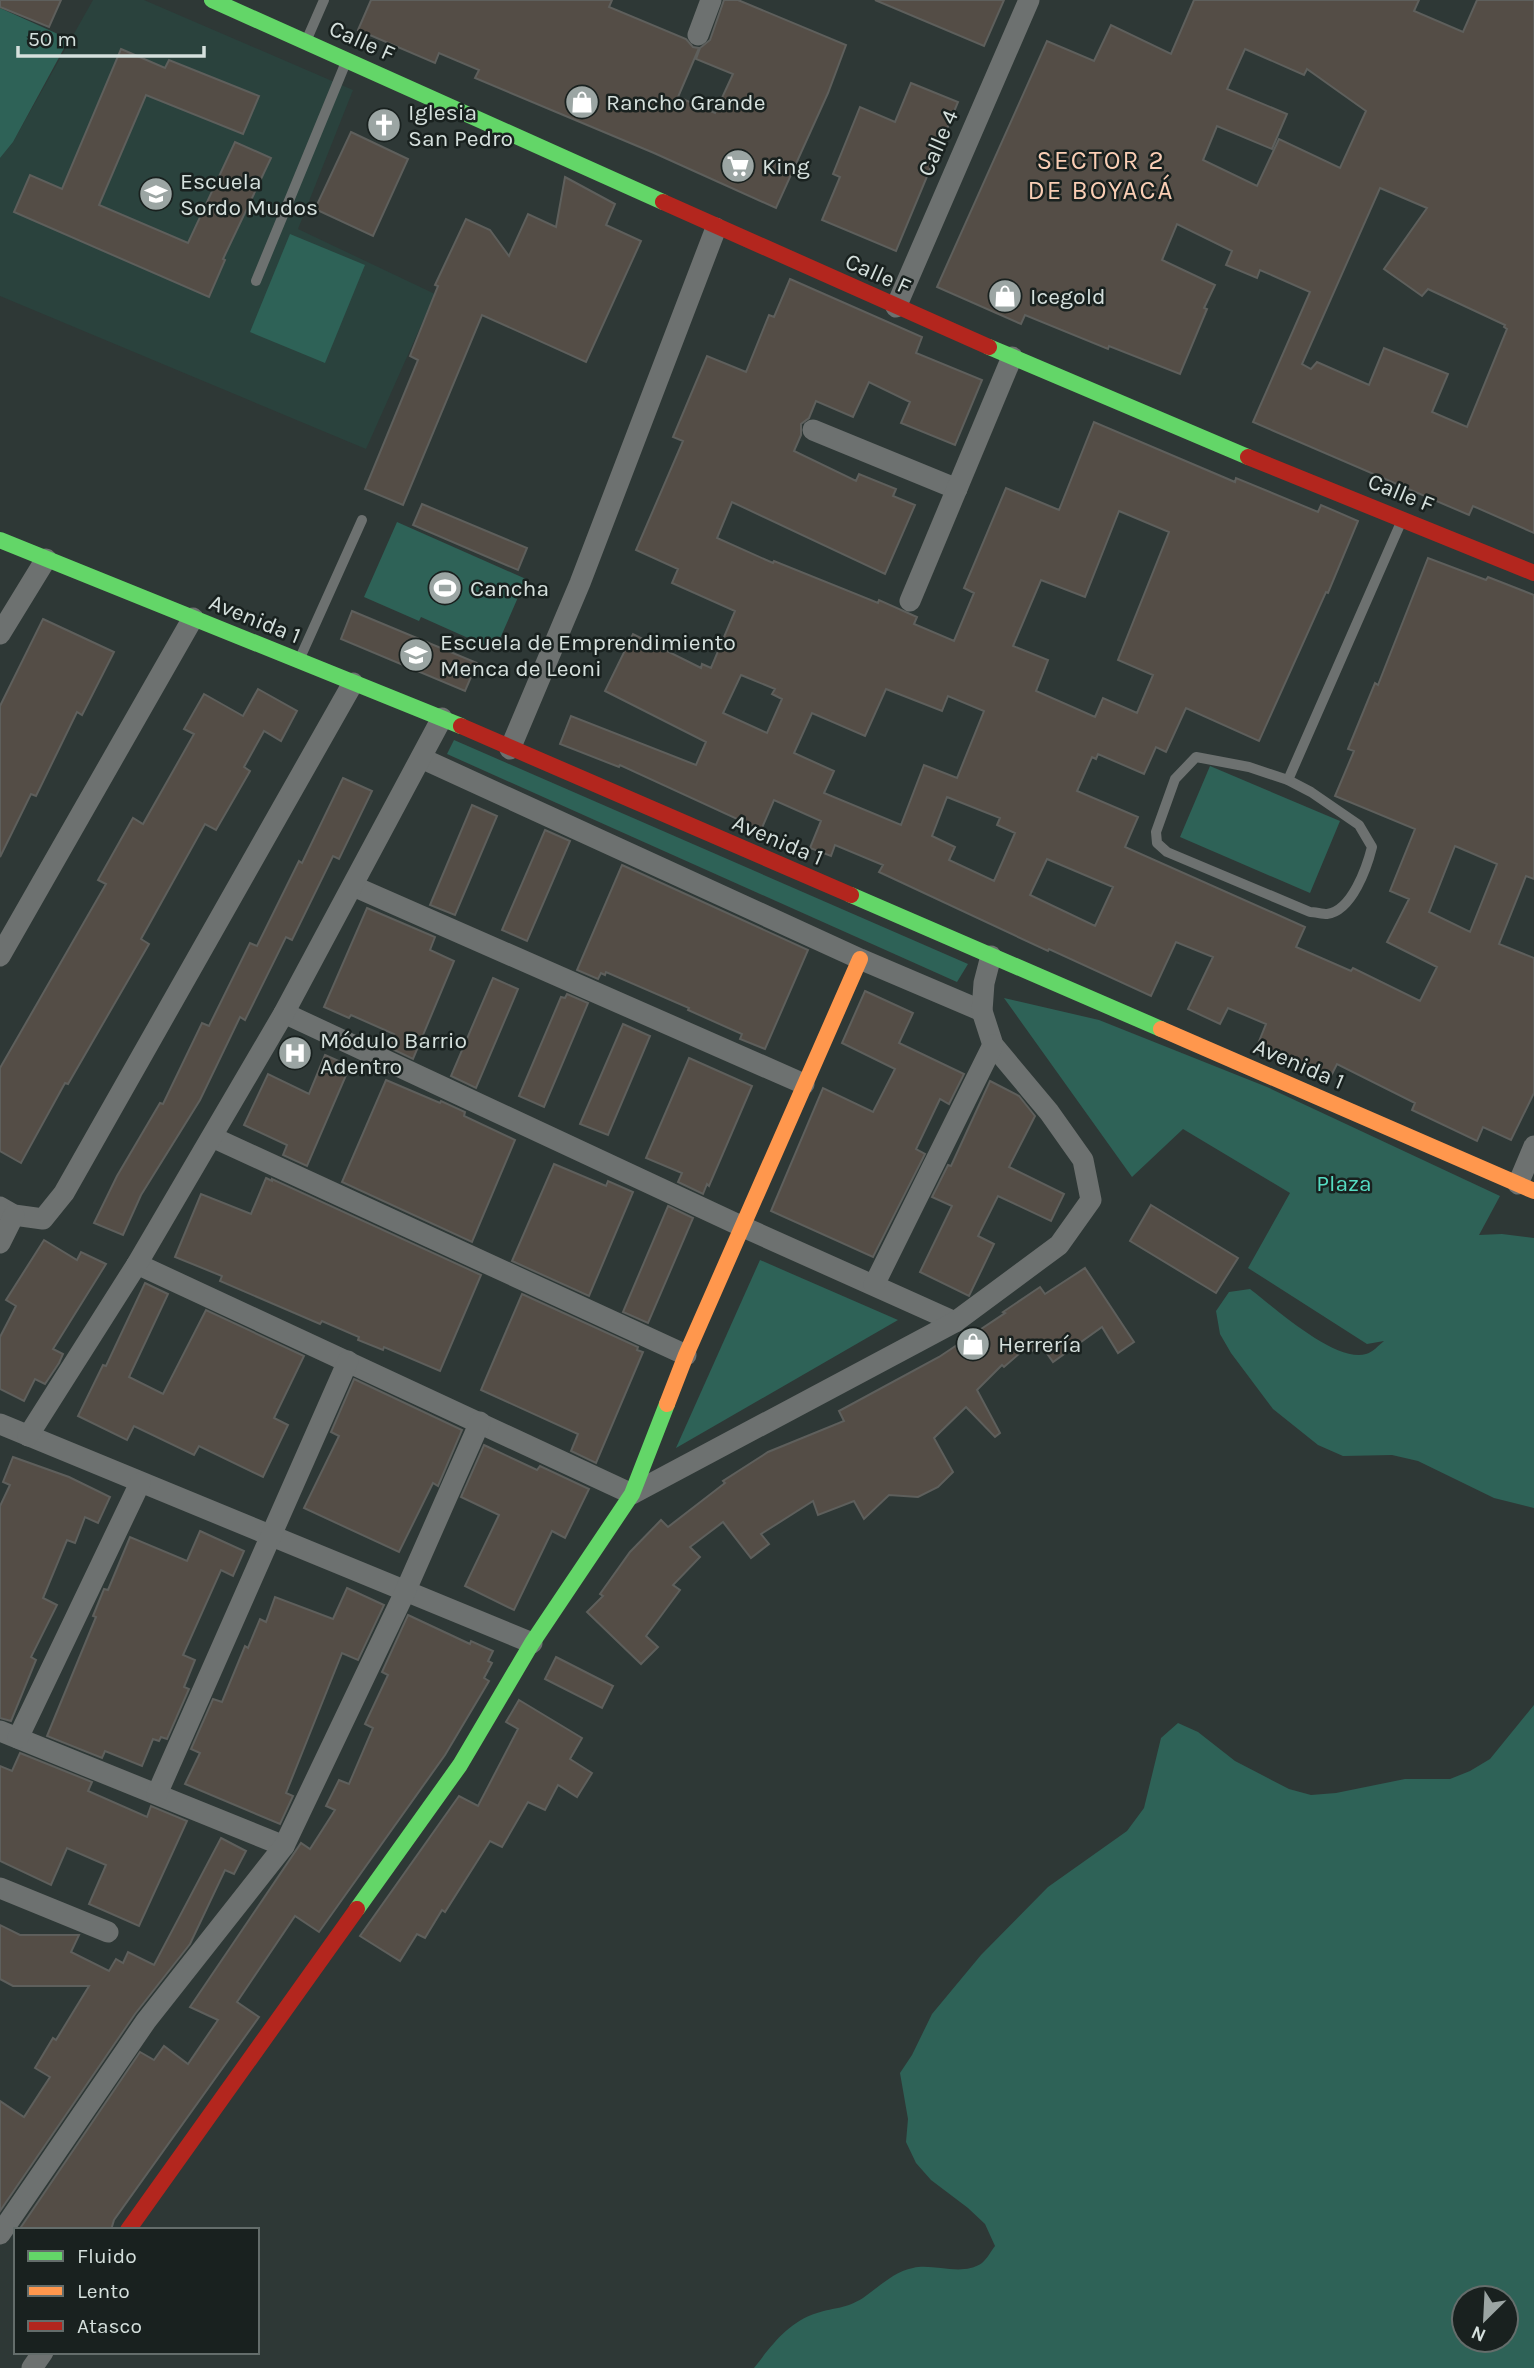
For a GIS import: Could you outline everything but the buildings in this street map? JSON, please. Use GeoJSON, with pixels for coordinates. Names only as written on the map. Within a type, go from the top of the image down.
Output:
{"type":"FeatureCollection","features":[{"type":"Feature","properties":{"kind":"street","name":"Calle F"},"geometry":{"type":"LineString","coordinates":[[212,0],[895,307],[1202,438],[1534,573]]}},
{"type":"Feature","properties":{"kind":"street"},"geometry":{"type":"LineString","coordinates":[[698,35],[711,0]]}},
{"type":"Feature","properties":{"kind":"street","name":"Calle 4"},"geometry":{"type":"LineString","coordinates":[[895,307],[1029,0]]}},
{"type":"Feature","properties":{"kind":"street"},"geometry":{"type":"LineString","coordinates":[[510,749],[580,583],[716,228]]}},
{"type":"Feature","properties":{"kind":"street"},"geometry":{"type":"LineString","coordinates":[[910,601],[1012,357]]}},
{"type":"Feature","properties":{"kind":"street"},"geometry":{"type":"LineString","coordinates":[[814,430],[957,489]]}},
{"type":"Feature","properties":{"kind":"street","name":"Avenida 1"},"geometry":{"type":"LineString","coordinates":[[0,540],[442,718],[1526,1187]]}},
{"type":"Feature","properties":{"kind":"street"},"geometry":{"type":"LineString","coordinates":[[0,634],[46,559]]}},
{"type":"Feature","properties":{"kind":"street"},"geometry":{"type":"LineString","coordinates":[[0,956],[193,618]]}},
{"type":"Feature","properties":{"kind":"street"},"geometry":{"type":"LineString","coordinates":[[0,1243],[7,1211],[43,1219],[64,1193],[353,683]]}},
{"type":"Feature","properties":{"kind":"street"},"geometry":{"type":"LineString","coordinates":[[28,1436],[137,1264],[284,1013],[442,718]]}},
{"type":"Feature","properties":{"kind":"street"},"geometry":{"type":"LineString","coordinates":[[421,758],[860,959],[982,1011]]}},
{"type":"Feature","properties":{"kind":"street"},"geometry":{"type":"LineString","coordinates":[[352,886],[804,1084]]}},
{"type":"Feature","properties":{"kind":"street"},"geometry":{"type":"LineString","coordinates":[[632,1494],[955,1322],[1059,1245],[1091,1200],[1083,1160],[1049,1112],[993,1045],[982,1011],[984,983],[991,956]]}},
{"type":"Feature","properties":{"kind":"street"},"geometry":{"type":"LineString","coordinates":[[129,2228],[460,1765],[531,1643],[632,1494],[741,1226],[860,959]]}},
{"type":"Feature","properties":{"kind":"street"},"geometry":{"type":"LineString","coordinates":[[284,1013],[741,1226],[955,1322]]}},
{"type":"Feature","properties":{"kind":"street"},"geometry":{"type":"LineString","coordinates":[[874,1286],[993,1045]]}},
{"type":"Feature","properties":{"kind":"street"},"geometry":{"type":"LineString","coordinates":[[212,1137],[686,1356]]}},
{"type":"Feature","properties":{"kind":"street"},"geometry":{"type":"LineString","coordinates":[[1526,1187],[1534,1146]]}},
{"type":"Feature","properties":{"kind":"street"},"geometry":{"type":"LineString","coordinates":[[137,1264],[632,1494]]}},
{"type":"Feature","properties":{"kind":"street"},"geometry":{"type":"LineString","coordinates":[[157,1794],[348,1361]]}},
{"type":"Feature","properties":{"kind":"street"},"geometry":{"type":"LineString","coordinates":[[0,2234],[146,2021],[284,1846],[405,1592],[480,1422]]}},
{"type":"Feature","properties":{"kind":"street"},"geometry":{"type":"LineString","coordinates":[[0,1424],[531,1643]]}},
{"type":"Feature","properties":{"kind":"street"},"geometry":{"type":"LineString","coordinates":[[140,1483],[9,1734],[284,1846]]}},
{"type":"Feature","properties":{"kind":"street"},"geometry":{"type":"LineString","coordinates":[[0,1888],[108,1932]]}},
{"type":"Feature","properties":{"kind":"lane"},"geometry":{"type":"LineString","coordinates":[[306,41],[324,0]]}},
{"type":"Feature","properties":{"kind":"lane"},"geometry":{"type":"LineString","coordinates":[[256,281],[347,60]]}},
{"type":"Feature","properties":{"kind":"lane"},"geometry":{"type":"LineString","coordinates":[[1288,780],[1403,519]]}},
{"type":"Feature","properties":{"kind":"lane"},"geometry":{"type":"LineString","coordinates":[[299,661],[362,520]]}},
{"type":"Feature","properties":{"kind":"lane"},"geometry":{"type":"LineString","coordinates":[[1195,757],[1249,767],[1288,780],[1311,792],[1359,825],[1372,847],[1366,872],[1344,905],[1329,914],[1310,912],[1167,852],[1157,844],[1156,832],[1175,779],[1195,757]]}},
{"type":"Feature","properties":{"kind":"shaded area","name":"Escuela Sordo Mudos"},"geometry":{"type":"Polygon","coordinates":[[[93,0],[144,0],[353,90],[298,229],[435,294],[366,449],[0,296],[0,158],[13,142],[93,0]]]}},
{"type":"Feature","properties":{"kind":"green space"},"geometry":{"type":"Polygon","coordinates":[[[0,8],[69,39],[13,142],[0,158],[0,8]]]}},
{"type":"Feature","properties":{"kind":"green space"},"geometry":{"type":"Polygon","coordinates":[[[290,234],[365,265],[325,363],[250,332],[290,234]]]}},
{"type":"Feature","properties":{"kind":"green space","name":"Cancha"},"geometry":{"type":"Polygon","coordinates":[[[397,522],[526,579],[495,650],[421,617],[419,621],[364,597],[397,522]]]}},
{"type":"Feature","properties":{"kind":"green space"},"geometry":{"type":"Polygon","coordinates":[[[454,740],[968,964],[957,982],[447,754],[454,740]]]}},
{"type":"Feature","properties":{"kind":"green space"},"geometry":{"type":"Polygon","coordinates":[[[1210,766],[1340,821],[1310,893],[1180,837],[1210,766]]]}},
{"type":"Feature","properties":{"kind":"green space","name":"Plaza"},"geometry":{"type":"Polygon","coordinates":[[[1004,998],[1099,1020],[1267,1087],[1500,1196],[1479,1235],[1502,1234],[1534,1238],[1534,1508],[1494,1498],[1418,1461],[1392,1455],[1343,1456],[1318,1445],[1273,1409],[1220,1334],[1216,1311],[1229,1292],[1250,1289],[1305,1332],[1353,1355],[1373,1351],[1384,1341],[1367,1344],[1248,1268],[1290,1193],[1183,1129],[1132,1177],[1004,998]]]}},
{"type":"Feature","properties":{"kind":"green space"},"geometry":{"type":"Polygon","coordinates":[[[760,1260],[898,1320],[676,1448],[760,1260]]]}},
{"type":"Feature","properties":{"kind":"green space"},"geometry":{"type":"Polygon","coordinates":[[[1534,1705],[1534,2368],[754,2368],[781,2335],[797,2322],[857,2302],[906,2270],[921,2267],[974,2267],[984,2261],[995,2246],[985,2224],[931,2180],[916,2163],[906,2142],[908,2119],[900,2073],[932,2014],[981,1955],[1048,1887],[1127,1831],[1144,1808],[1161,1738],[1178,1723],[1198,1732],[1235,1761],[1289,1789],[1311,1795],[1336,1793],[1405,1779],[1450,1779],[1490,1759],[1534,1705]]]}},
{"type":"Feature","properties":{"kind":"traffic: fast"},"geometry":{"type":"LineString","coordinates":[[212,0],[663,202]]}},
{"type":"Feature","properties":{"kind":"traffic: fast"},"geometry":{"type":"LineString","coordinates":[[989,347],[1248,457]]}},
{"type":"Feature","properties":{"kind":"traffic: fast"},"geometry":{"type":"LineString","coordinates":[[0,540],[461,726]]}},
{"type":"Feature","properties":{"kind":"traffic: fast"},"geometry":{"type":"LineString","coordinates":[[851,895],[1161,1029]]}},
{"type":"Feature","properties":{"kind":"traffic: fast"},"geometry":{"type":"LineString","coordinates":[[357,1909],[460,1765],[532,1643],[632,1494],[667,1404]]}},
{"type":"Feature","properties":{"kind":"traffic: slow"},"geometry":{"type":"LineString","coordinates":[[667,1404],[860,959]]}},
{"type":"Feature","properties":{"kind":"traffic: slow"},"geometry":{"type":"LineString","coordinates":[[1161,1029],[1534,1191]]}},
{"type":"Feature","properties":{"kind":"traffic: jam"},"geometry":{"type":"LineString","coordinates":[[663,202],[989,347]]}},
{"type":"Feature","properties":{"kind":"traffic: jam"},"geometry":{"type":"LineString","coordinates":[[1248,457],[1534,573]]}},
{"type":"Feature","properties":{"kind":"traffic: jam"},"geometry":{"type":"LineString","coordinates":[[461,726],[851,895]]}},
{"type":"Feature","properties":{"kind":"traffic: jam"},"geometry":{"type":"LineString","coordinates":[[129,2228],[357,1909]]}},
{"type":"Feature","properties":{"kind":"place","name":"Rancho Grande"},"geometry":{"type":"Point","coordinates":[582,102]}},
{"type":"Feature","properties":{"kind":"place","name":"Iglesia San Pedro"},"geometry":{"type":"Point","coordinates":[384,125]}},
{"type":"Feature","properties":{"kind":"place","name":"King"},"geometry":{"type":"Point","coordinates":[738,166]}},
{"type":"Feature","properties":{"kind":"place","name":"Escuela Sordo Mudos"},"geometry":{"type":"Point","coordinates":[156,194]}},
{"type":"Feature","properties":{"kind":"place","name":"Icegold"},"geometry":{"type":"Point","coordinates":[1005,296]}},
{"type":"Feature","properties":{"kind":"place","name":"Cancha"},"geometry":{"type":"Point","coordinates":[445,588]}},
{"type":"Feature","properties":{"kind":"place","name":"Escuela de Emprendimiento Menca de Leoni"},"geometry":{"type":"Point","coordinates":[416,655]}},
{"type":"Feature","properties":{"kind":"place","name":"Módulo Barrio Adentro"},"geometry":{"type":"Point","coordinates":[295,1053]}},
{"type":"Feature","properties":{"kind":"place","name":"Herrería"},"geometry":{"type":"Point","coordinates":[973,1344]}},
{"type":"Feature","properties":{"kind":"district","name":"SECTOR 2 DE BOYACÁ"},"geometry":{"type":"Point","coordinates":[1101,175]}}]}
